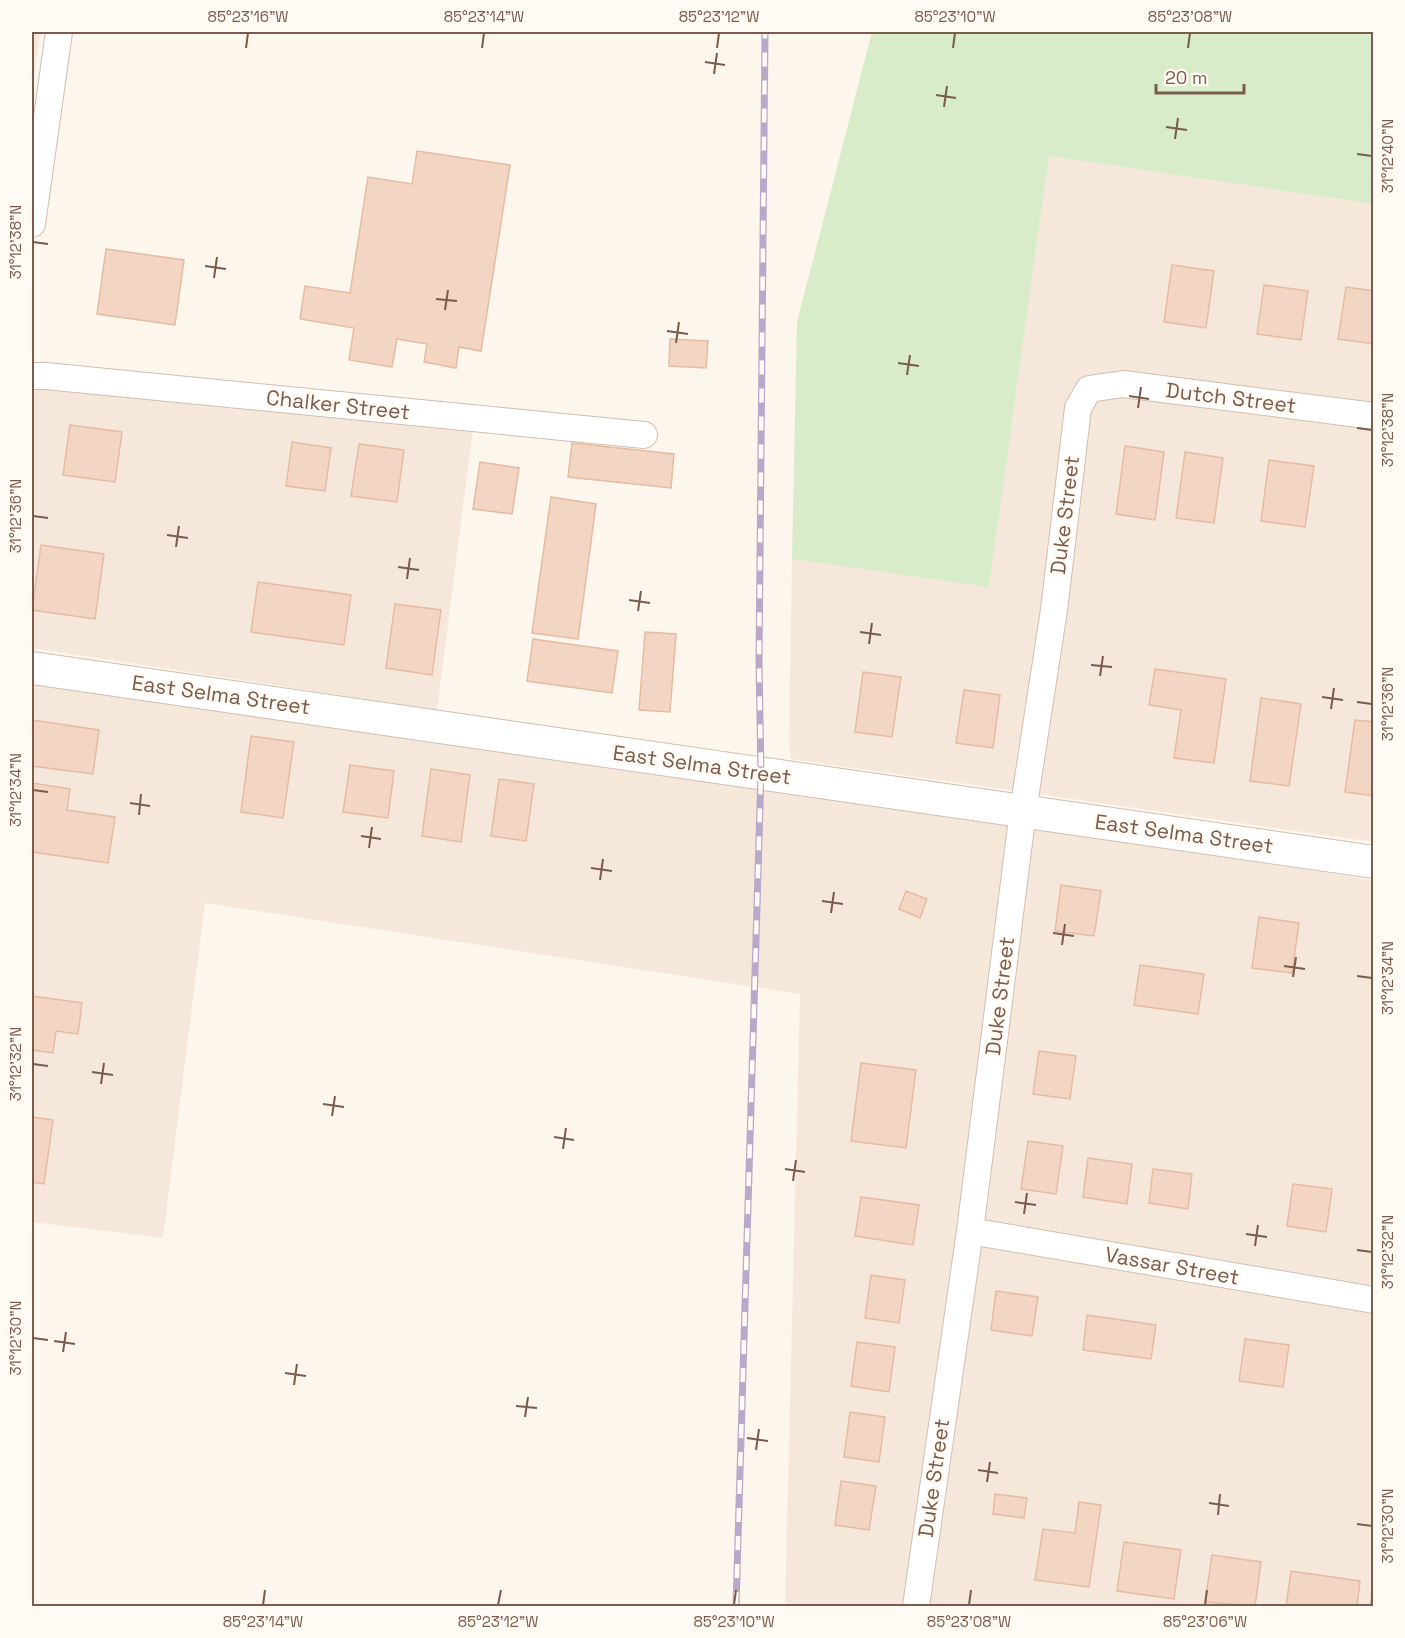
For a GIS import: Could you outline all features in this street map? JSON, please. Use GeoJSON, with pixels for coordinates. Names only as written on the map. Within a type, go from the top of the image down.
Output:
{"type":"FeatureCollection","features":[{"type":"Feature","properties":{"kind":"street"},"geometry":{"type":"LineString","coordinates":[[32,224],[60,32]]}},
{"type":"Feature","properties":{"kind":"street","name":"Chalker Street"},"geometry":{"type":"LineString","coordinates":[[32,376],[644,435]]}},
{"type":"Feature","properties":{"kind":"street","name":"Dutch Street"},"geometry":{"type":"LineString","coordinates":[[1089,389],[1123,384],[1374,416]]}},
{"type":"Feature","properties":{"kind":"street","name":"Duke Street"},"geometry":{"type":"LineString","coordinates":[[916,1606],[970,1231],[1023,811],[1053,610],[1078,408],[1089,389]]}},
{"type":"Feature","properties":{"kind":"street","name":"East Selma Street"},"geometry":{"type":"LineString","coordinates":[[32,668],[1374,862]]}},
{"type":"Feature","properties":{"kind":"street","name":"Vassar Street"},"geometry":{"type":"LineString","coordinates":[[970,1231],[1374,1300]]}},
{"type":"Feature","properties":{"kind":"shaded area"},"geometry":{"type":"Polygon","coordinates":[[[32,32],[40,32],[32,89],[32,32]]]}},
{"type":"Feature","properties":{"kind":"shaded area"},"geometry":{"type":"Polygon","coordinates":[[[1049,156],[1373,204],[1373,842],[791,759],[789,740],[792,559],[989,586],[1049,156]]]}},
{"type":"Feature","properties":{"kind":"shaded area"},"geometry":{"type":"Polygon","coordinates":[[[32,388],[474,421],[437,710],[32,648],[32,388]]]}},
{"type":"Feature","properties":{"kind":"shaded area"},"geometry":{"type":"Polygon","coordinates":[[[32,678],[1373,880],[1373,1606],[785,1606],[800,994],[205,903],[163,1238],[32,1222],[32,678]]]}},
{"type":"Feature","properties":{"kind":"green space"},"geometry":{"type":"Polygon","coordinates":[[[872,32],[1373,32],[1373,204],[1049,156],[989,587],[792,559],[797,322],[872,32]]]}},
{"type":"Feature","properties":{"kind":"building"},"geometry":{"type":"Polygon","coordinates":[[[417,151],[510,165],[481,351],[459,347],[456,368],[424,362],[427,344],[397,339],[392,367],[349,360],[354,328],[300,319],[305,286],[350,293],[368,177],[412,184],[417,151]]]}},
{"type":"Feature","properties":{"kind":"building"},"geometry":{"type":"Polygon","coordinates":[[[106,249],[184,260],[175,325],[97,314],[106,249]]]}},
{"type":"Feature","properties":{"kind":"building"},"geometry":{"type":"Polygon","coordinates":[[[1172,265],[1214,271],[1206,328],[1164,322],[1172,265]]]}},
{"type":"Feature","properties":{"kind":"building"},"geometry":{"type":"Polygon","coordinates":[[[1264,285],[1308,291],[1301,340],[1257,334],[1264,285]]]}},
{"type":"Feature","properties":{"kind":"building"},"geometry":{"type":"Polygon","coordinates":[[[1346,287],[1374,291],[1374,344],[1338,339],[1346,287]]]}},
{"type":"Feature","properties":{"kind":"building"},"geometry":{"type":"Polygon","coordinates":[[[670,339],[708,341],[706,368],[669,366],[670,339]]]}},
{"type":"Feature","properties":{"kind":"building"},"geometry":{"type":"Polygon","coordinates":[[[70,425],[122,432],[115,482],[63,475],[70,425]]]}},
{"type":"Feature","properties":{"kind":"building"},"geometry":{"type":"Polygon","coordinates":[[[292,442],[331,448],[325,491],[286,486],[292,442]]]}},
{"type":"Feature","properties":{"kind":"building"},"geometry":{"type":"Polygon","coordinates":[[[572,443],[674,454],[671,488],[568,477],[572,443]]]}},
{"type":"Feature","properties":{"kind":"building"},"geometry":{"type":"Polygon","coordinates":[[[359,444],[404,450],[397,502],[351,496],[359,444]]]}},
{"type":"Feature","properties":{"kind":"building"},"geometry":{"type":"Polygon","coordinates":[[[1125,446],[1164,452],[1155,520],[1116,514],[1125,446]]]}},
{"type":"Feature","properties":{"kind":"building"},"geometry":{"type":"Polygon","coordinates":[[[1185,452],[1223,458],[1214,523],[1176,518],[1185,452]]]}},
{"type":"Feature","properties":{"kind":"building"},"geometry":{"type":"Polygon","coordinates":[[[1269,460],[1314,466],[1305,527],[1261,521],[1269,460]]]}},
{"type":"Feature","properties":{"kind":"building"},"geometry":{"type":"Polygon","coordinates":[[[480,462],[519,468],[512,514],[473,509],[480,462]]]}},
{"type":"Feature","properties":{"kind":"building"},"geometry":{"type":"Polygon","coordinates":[[[551,497],[596,504],[578,639],[532,633],[551,497]]]}},
{"type":"Feature","properties":{"kind":"building"},"geometry":{"type":"Polygon","coordinates":[[[41,545],[104,554],[95,619],[32,610],[41,545]]]}},
{"type":"Feature","properties":{"kind":"building"},"geometry":{"type":"Polygon","coordinates":[[[258,582],[351,595],[344,645],[251,632],[258,582]]]}},
{"type":"Feature","properties":{"kind":"building"},"geometry":{"type":"Polygon","coordinates":[[[395,604],[441,610],[432,675],[386,668],[395,604]]]}},
{"type":"Feature","properties":{"kind":"building"},"geometry":{"type":"Polygon","coordinates":[[[645,632],[676,634],[670,712],[639,710],[645,632]]]}},
{"type":"Feature","properties":{"kind":"building"},"geometry":{"type":"Polygon","coordinates":[[[533,639],[618,651],[612,693],[527,681],[533,639]]]}},
{"type":"Feature","properties":{"kind":"building"},"geometry":{"type":"Polygon","coordinates":[[[1155,669],[1226,679],[1214,763],[1174,758],[1181,710],[1149,705],[1155,669]]]}},
{"type":"Feature","properties":{"kind":"building"},"geometry":{"type":"Polygon","coordinates":[[[863,672],[901,677],[892,737],[855,732],[863,672]]]}},
{"type":"Feature","properties":{"kind":"building"},"geometry":{"type":"Polygon","coordinates":[[[964,690],[1000,695],[993,748],[956,743],[964,690]]]}},
{"type":"Feature","properties":{"kind":"building"},"geometry":{"type":"Polygon","coordinates":[[[1261,698],[1301,704],[1289,786],[1250,781],[1261,698]]]}},
{"type":"Feature","properties":{"kind":"building"},"geometry":{"type":"Polygon","coordinates":[[[32,720],[99,730],[93,774],[32,766],[32,720]]]}},
{"type":"Feature","properties":{"kind":"building"},"geometry":{"type":"Polygon","coordinates":[[[1355,720],[1374,722],[1374,796],[1345,792],[1355,720]]]}},
{"type":"Feature","properties":{"kind":"building"},"geometry":{"type":"Polygon","coordinates":[[[251,736],[294,742],[283,818],[241,812],[251,736]]]}},
{"type":"Feature","properties":{"kind":"building"},"geometry":{"type":"Polygon","coordinates":[[[350,765],[394,771],[388,818],[343,812],[350,765]]]}},
{"type":"Feature","properties":{"kind":"building"},"geometry":{"type":"Polygon","coordinates":[[[431,769],[470,775],[461,842],[422,836],[431,769]]]}},
{"type":"Feature","properties":{"kind":"building"},"geometry":{"type":"Polygon","coordinates":[[[499,779],[534,784],[526,841],[491,836],[499,779]]]}},
{"type":"Feature","properties":{"kind":"building"},"geometry":{"type":"Polygon","coordinates":[[[32,783],[70,789],[67,810],[115,817],[108,863],[32,852],[32,783]]]}},
{"type":"Feature","properties":{"kind":"building"},"geometry":{"type":"Polygon","coordinates":[[[1061,885],[1101,891],[1094,936],[1055,931],[1061,885]]]}},
{"type":"Feature","properties":{"kind":"building"},"geometry":{"type":"Polygon","coordinates":[[[906,891],[927,899],[920,918],[899,909],[906,891]]]}},
{"type":"Feature","properties":{"kind":"building"},"geometry":{"type":"Polygon","coordinates":[[[1259,917],[1299,923],[1292,973],[1252,968],[1259,917]]]}},
{"type":"Feature","properties":{"kind":"building"},"geometry":{"type":"Polygon","coordinates":[[[1140,965],[1204,974],[1198,1014],[1134,1005],[1140,965]]]}},
{"type":"Feature","properties":{"kind":"building"},"geometry":{"type":"Polygon","coordinates":[[[32,996],[82,1003],[78,1034],[56,1031],[53,1053],[32,1050],[32,996]]]}},
{"type":"Feature","properties":{"kind":"building"},"geometry":{"type":"Polygon","coordinates":[[[1039,1051],[1076,1056],[1070,1099],[1033,1094],[1039,1051]]]}},
{"type":"Feature","properties":{"kind":"building"},"geometry":{"type":"Polygon","coordinates":[[[861,1063],[916,1070],[906,1148],[851,1141],[861,1063]]]}},
{"type":"Feature","properties":{"kind":"building"},"geometry":{"type":"Polygon","coordinates":[[[32,1117],[53,1120],[44,1184],[32,1182],[32,1117]]]}},
{"type":"Feature","properties":{"kind":"building"},"geometry":{"type":"Polygon","coordinates":[[[1028,1141],[1063,1146],[1056,1194],[1021,1189],[1028,1141]]]}},
{"type":"Feature","properties":{"kind":"building"},"geometry":{"type":"Polygon","coordinates":[[[1088,1158],[1132,1164],[1127,1204],[1083,1197],[1088,1158]]]}},
{"type":"Feature","properties":{"kind":"building"},"geometry":{"type":"Polygon","coordinates":[[[1153,1169],[1192,1174],[1188,1209],[1149,1203],[1153,1169]]]}},
{"type":"Feature","properties":{"kind":"building"},"geometry":{"type":"Polygon","coordinates":[[[1293,1184],[1332,1189],[1326,1232],[1287,1226],[1293,1184]]]}},
{"type":"Feature","properties":{"kind":"building"},"geometry":{"type":"Polygon","coordinates":[[[861,1197],[919,1205],[913,1245],[855,1236],[861,1197]]]}},
{"type":"Feature","properties":{"kind":"building"},"geometry":{"type":"Polygon","coordinates":[[[871,1275],[905,1280],[899,1323],[865,1318],[871,1275]]]}},
{"type":"Feature","properties":{"kind":"building"},"geometry":{"type":"Polygon","coordinates":[[[996,1291],[1038,1297],[1032,1336],[991,1330],[996,1291]]]}},
{"type":"Feature","properties":{"kind":"building"},"geometry":{"type":"Polygon","coordinates":[[[1087,1315],[1156,1325],[1151,1359],[1083,1350],[1087,1315]]]}},
{"type":"Feature","properties":{"kind":"building"},"geometry":{"type":"Polygon","coordinates":[[[1245,1339],[1289,1345],[1283,1387],[1239,1381],[1245,1339]]]}},
{"type":"Feature","properties":{"kind":"building"},"geometry":{"type":"Polygon","coordinates":[[[857,1342],[895,1347],[889,1392],[851,1386],[857,1342]]]}},
{"type":"Feature","properties":{"kind":"building"},"geometry":{"type":"Polygon","coordinates":[[[850,1412],[885,1417],[879,1462],[844,1457],[850,1412]]]}},
{"type":"Feature","properties":{"kind":"building"},"geometry":{"type":"Polygon","coordinates":[[[841,1481],[876,1486],[869,1530],[835,1525],[841,1481]]]}},
{"type":"Feature","properties":{"kind":"building"},"geometry":{"type":"Polygon","coordinates":[[[995,1494],[1027,1498],[1024,1518],[993,1514],[995,1494]]]}},
{"type":"Feature","properties":{"kind":"building"},"geometry":{"type":"Polygon","coordinates":[[[1079,1502],[1101,1505],[1089,1587],[1035,1580],[1043,1529],[1075,1533],[1079,1502]]]}},
{"type":"Feature","properties":{"kind":"building"},"geometry":{"type":"Polygon","coordinates":[[[1124,1542],[1181,1550],[1174,1599],[1117,1591],[1124,1542]]]}},
{"type":"Feature","properties":{"kind":"building"},"geometry":{"type":"Polygon","coordinates":[[[1212,1555],[1261,1562],[1255,1606],[1205,1602],[1212,1555]]]}},
{"type":"Feature","properties":{"kind":"building"},"geometry":{"type":"Polygon","coordinates":[[[1291,1571],[1360,1581],[1357,1606],[1286,1606],[1291,1571]]]}},
{"type":"Feature","properties":{"kind":"building"},"geometry":{"type":"Polygon","coordinates":[[[1374,1584],[1374,1606],[1370,1606],[1374,1584]]]}},
{"type":"Feature","properties":{"kind":"railway"},"geometry":{"type":"LineString","coordinates":[[736,1606],[761,773],[759,662],[765,32]]}}]}
